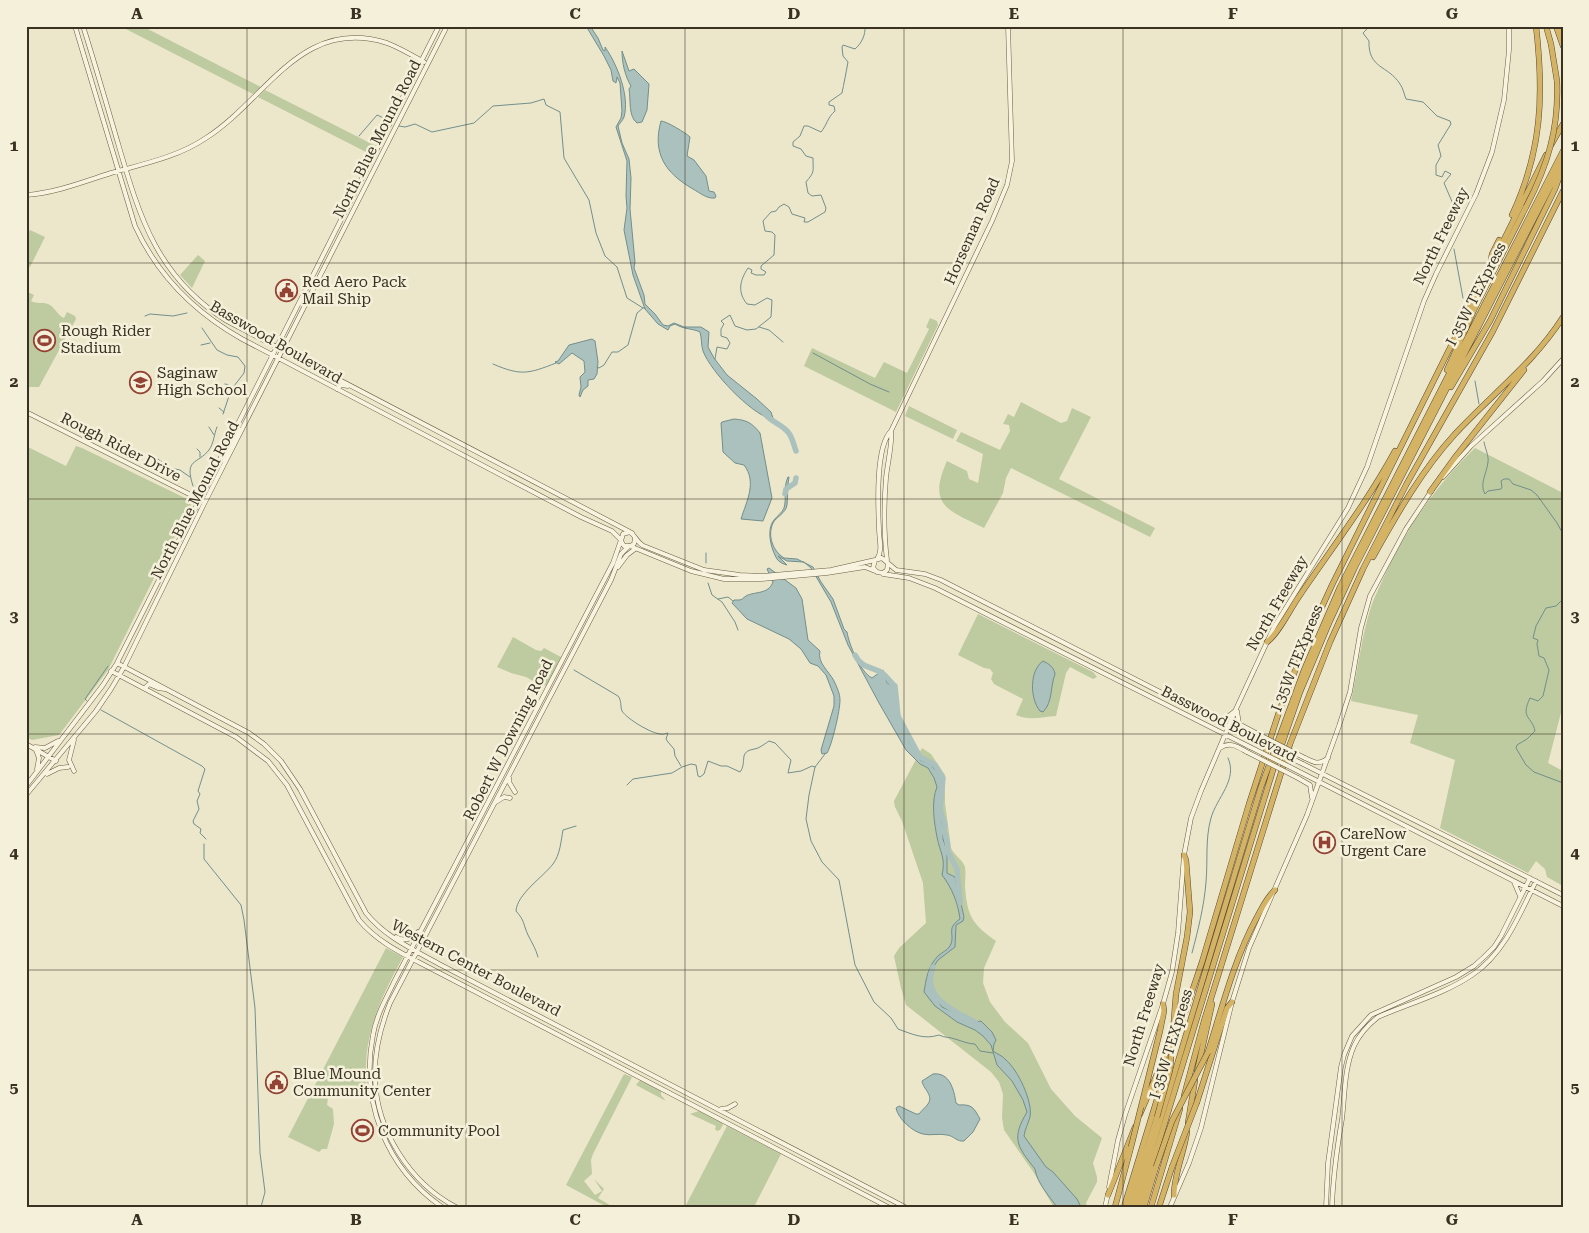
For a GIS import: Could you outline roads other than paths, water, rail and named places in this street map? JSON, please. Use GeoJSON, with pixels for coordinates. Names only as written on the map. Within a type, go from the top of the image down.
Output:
{"type":"FeatureCollection","features":[{"type":"Feature","properties":{"kind":"highway"},"geometry":{"type":"LineString","coordinates":[[1490,265],[1492,254],[1523,190],[1535,149],[1541,82],[1536,26]]}},
{"type":"Feature","properties":{"kind":"highway"},"geometry":{"type":"LineString","coordinates":[[1546,26],[1557,81],[1556,113],[1550,152],[1540,180],[1474,310],[1438,389],[1440,395],[1448,392],[1490,321],[1539,223],[1563,167]]}},
{"type":"Feature","properties":{"kind":"highway"},"geometry":{"type":"LineString","coordinates":[[1556,26],[1563,46]]}},
{"type":"Feature","properties":{"kind":"highway"},"geometry":{"type":"LineString","coordinates":[[1560,26],[1563,34]]}},
{"type":"Feature","properties":{"kind":"highway"},"geometry":{"type":"LineString","coordinates":[[1124,1207],[1168,1062],[1202,962],[1259,773],[1298,663],[1332,585],[1490,265],[1563,124]]}},
{"type":"Feature","properties":{"kind":"highway","name":"I 35W TEXpress"},"geometry":{"type":"LineString","coordinates":[[1139,1207],[1264,798],[1297,700],[1355,567],[1563,151]]}},
{"type":"Feature","properties":{"kind":"highway","name":"I 35W TEXpress"},"geometry":{"type":"LineString","coordinates":[[1134,1207],[1261,787],[1292,700],[1340,587],[1563,162]]}},
{"type":"Feature","properties":{"kind":"highway"},"geometry":{"type":"LineString","coordinates":[[1151,1207],[1227,945],[1290,744],[1323,658],[1363,569],[1435,432],[1493,331],[1563,191]]}},
{"type":"Feature","properties":{"kind":"highway"},"geometry":{"type":"LineString","coordinates":[[1430,492],[1563,317]]}},
{"type":"Feature","properties":{"kind":"highway"},"geometry":{"type":"LineString","coordinates":[[1363,569],[1370,562],[1421,477],[1445,446],[1530,360]]}},
{"type":"Feature","properties":{"kind":"highway"},"geometry":{"type":"LineString","coordinates":[[1267,642],[1273,638],[1287,613],[1373,488],[1408,427],[1414,420]]}},
{"type":"Feature","properties":{"kind":"highway"},"geometry":{"type":"LineString","coordinates":[[1129,1207],[1170,1070],[1176,994],[1190,912],[1184,855]]}},
{"type":"Feature","properties":{"kind":"highway"},"geometry":{"type":"LineString","coordinates":[[1144,1207],[1172,1121],[1208,1052],[1249,931],[1268,896],[1275,890]]}},
{"type":"Feature","properties":{"kind":"highway"},"geometry":{"type":"LineString","coordinates":[[1174,1195],[1174,1186],[1184,1149],[1192,1092],[1215,993],[1227,953],[1227,945]]}},
{"type":"Feature","properties":{"kind":"highway"},"geometry":{"type":"LineString","coordinates":[[1108,1195],[1127,1143],[1152,1090],[1202,962]]}},
{"type":"Feature","properties":{"kind":"highway"},"geometry":{"type":"LineString","coordinates":[[1159,1207],[1197,1102],[1227,1008],[1232,1002]]}},
{"type":"Feature","properties":{"kind":"highway"},"geometry":{"type":"LineString","coordinates":[[1115,1207],[1162,1018],[1163,1004]]}},
{"type":"Feature","properties":{"kind":"main road","name":"Basswood Boulevard"},"geometry":{"type":"LineString","coordinates":[[74,26],[132,218],[139,235],[154,261],[172,284],[195,308],[213,322],[273,355],[581,517],[612,531],[621,540]]}},
{"type":"Feature","properties":{"kind":"main road","name":"Basswood Boulevard"},"geometry":{"type":"LineString","coordinates":[[84,26],[126,169],[147,231],[176,277],[194,295],[216,314],[632,533]]}},
{"type":"Feature","properties":{"kind":"main road","name":"North Blue Mound Road"},"geometry":{"type":"LineString","coordinates":[[26,786],[112,671],[278,347],[439,26]]}},
{"type":"Feature","properties":{"kind":"main road","name":"North Blue Mound Road"},"geometry":{"type":"LineString","coordinates":[[26,795],[78,734],[104,700],[124,667],[205,502],[446,26]]}},
{"type":"Feature","properties":{"kind":"main road","name":"Horseman Road"},"geometry":{"type":"LineString","coordinates":[[876,560],[881,551],[878,531],[878,493],[880,463],[886,436],[891,431],[992,221],[1007,185],[1012,154],[1008,26]]}},
{"type":"Feature","properties":{"kind":"main road","name":"North Freeway"},"geometry":{"type":"LineString","coordinates":[[1105,1207],[1124,1115],[1163,1004],[1172,972],[1184,855],[1192,818],[1201,791],[1267,642],[1283,611],[1337,527],[1358,488],[1370,459],[1424,301],[1482,179],[1494,144],[1504,100],[1509,50],[1509,26]]}},
{"type":"Feature","properties":{"kind":"main road"},"geometry":{"type":"LineString","coordinates":[[26,195],[46,192],[175,154],[205,139],[238,112],[296,58],[319,44],[344,38],[364,38],[392,46],[428,64]]}},
{"type":"Feature","properties":{"kind":"main road"},"geometry":{"type":"LineString","coordinates":[[1170,1207],[1189,1163],[1201,1128],[1232,1002],[1249,948],[1313,801],[1350,692],[1361,628],[1370,596],[1406,529],[1430,492],[1471,446],[1543,381],[1563,359]]}},
{"type":"Feature","properties":{"kind":"main road"},"geometry":{"type":"LineString","coordinates":[[336,389],[343,384],[355,387]]}},
{"type":"Feature","properties":{"kind":"main road","name":"Rough Rider Drive"},"geometry":{"type":"LineString","coordinates":[[26,412],[205,502]]}},
{"type":"Feature","properties":{"kind":"main road"},"geometry":{"type":"LineString","coordinates":[[225,464],[225,459],[239,431],[237,426]]}},
{"type":"Feature","properties":{"kind":"main road","name":"Horseman Road"},"geometry":{"type":"LineString","coordinates":[[887,562],[885,546],[885,493],[887,460],[893,438],[891,431]]}},
{"type":"Feature","properties":{"kind":"main road"},"geometry":{"type":"LineString","coordinates":[[761,577],[732,575],[704,570],[642,546],[632,533],[624,534],[621,540],[624,546],[629,546],[702,575],[734,580],[826,572],[865,567],[881,573],[887,570],[887,562],[883,558],[826,572]]}},
{"type":"Feature","properties":{"kind":"main road"},"geometry":{"type":"LineString","coordinates":[[629,546],[634,544],[635,538]]}},
{"type":"Feature","properties":{"kind":"main road","name":"Robert W Downing Road"},"geometry":{"type":"LineString","coordinates":[[442,1207],[415,1184],[398,1163],[380,1131],[371,1097],[369,1072],[373,1035],[382,1008],[407,956],[613,563],[621,540]]}},
{"type":"Feature","properties":{"kind":"main road","name":"Robert W Downing Road"},"geometry":{"type":"LineString","coordinates":[[456,1207],[429,1189],[410,1168],[394,1145],[386,1128],[375,1081],[376,1059],[383,1021],[413,959],[617,569],[621,554],[629,546]]}},
{"type":"Feature","properties":{"kind":"main road"},"geometry":{"type":"LineString","coordinates":[[617,569],[627,555],[636,549]]}},
{"type":"Feature","properties":{"kind":"main road"},"geometry":{"type":"LineString","coordinates":[[875,571],[873,565],[876,560]]}},
{"type":"Feature","properties":{"kind":"main road","name":"Basswood Boulevard"},"geometry":{"type":"LineString","coordinates":[[887,562],[898,570],[925,574],[941,580],[1563,895]]}},
{"type":"Feature","properties":{"kind":"main road","name":"Basswood Boulevard"},"geometry":{"type":"LineString","coordinates":[[881,573],[906,577],[928,584],[1563,906]]}},
{"type":"Feature","properties":{"kind":"main road"},"geometry":{"type":"LineString","coordinates":[[1006,624],[1010,614]]}},
{"type":"Feature","properties":{"kind":"main road","name":"Western Center Boulevard"},"geometry":{"type":"LineString","coordinates":[[116,663],[249,734],[272,752],[292,775],[364,910],[371,920],[385,932],[417,952],[906,1207]]}},
{"type":"Feature","properties":{"kind":"main road","name":"Western Center Boulevard"},"geometry":{"type":"LineString","coordinates":[[112,671],[244,742],[266,759],[287,785],[359,920],[377,938],[407,956],[888,1207]]}},
{"type":"Feature","properties":{"kind":"main road"},"geometry":{"type":"LineString","coordinates":[[145,688],[149,684],[161,689],[167,689]]}},
{"type":"Feature","properties":{"kind":"main road"},"geometry":{"type":"LineString","coordinates":[[1236,709],[1239,724],[1254,732],[1315,763],[1320,764],[1328,758]]}},
{"type":"Feature","properties":{"kind":"main road"},"geometry":{"type":"LineString","coordinates":[[1214,719],[1226,718],[1236,709]]}},
{"type":"Feature","properties":{"kind":"main road"},"geometry":{"type":"LineString","coordinates":[[74,771],[69,760],[78,734]]}},
{"type":"Feature","properties":{"kind":"main road"},"geometry":{"type":"LineString","coordinates":[[32,747],[45,748],[62,738]]}},
{"type":"Feature","properties":{"kind":"main road"},"geometry":{"type":"LineString","coordinates":[[26,744],[56,760]]}},
{"type":"Feature","properties":{"kind":"main road"},"geometry":{"type":"LineString","coordinates":[[1220,748],[1224,745],[1232,744],[1298,778],[1310,785],[1313,801]]}},
{"type":"Feature","properties":{"kind":"main road"},"geometry":{"type":"LineString","coordinates":[[32,747],[39,757],[36,773]]}},
{"type":"Feature","properties":{"kind":"main road"},"geometry":{"type":"LineString","coordinates":[[266,759],[272,752]]}},
{"type":"Feature","properties":{"kind":"main road"},"geometry":{"type":"LineString","coordinates":[[43,776],[57,768],[68,767]]}},
{"type":"Feature","properties":{"kind":"main road"},"geometry":{"type":"LineString","coordinates":[[509,775],[509,782],[515,792]]}},
{"type":"Feature","properties":{"kind":"main road"},"geometry":{"type":"LineString","coordinates":[[494,804],[504,797],[510,798]]}},
{"type":"Feature","properties":{"kind":"main road"},"geometry":{"type":"LineString","coordinates":[[1462,855],[1467,846]]}},
{"type":"Feature","properties":{"kind":"main road"},"geometry":{"type":"LineString","coordinates":[[1326,1207],[1328,1163],[1341,1067],[1352,1036],[1371,1015],[1456,977],[1474,966],[1494,947],[1530,878]]}},
{"type":"Feature","properties":{"kind":"main road"},"geometry":{"type":"LineString","coordinates":[[1513,880],[1520,898]]}},
{"type":"Feature","properties":{"kind":"main road"},"geometry":{"type":"LineString","coordinates":[[1332,1207],[1335,1160],[1347,1069],[1354,1046],[1360,1035],[1378,1017],[1459,983],[1473,975],[1500,947],[1536,881]]}},
{"type":"Feature","properties":{"kind":"main road"},"geometry":{"type":"LineString","coordinates":[[385,932],[399,939],[409,939],[417,934],[428,916]]}},
{"type":"Feature","properties":{"kind":"main road"},"geometry":{"type":"LineString","coordinates":[[637,1076],[641,1068]]}},
{"type":"Feature","properties":{"kind":"main road"},"geometry":{"type":"LineString","coordinates":[[719,1109],[728,1108],[735,1104]]}},
{"type":"Feature","properties":{"kind":"main road"},"geometry":{"type":"LineString","coordinates":[[726,1122],[733,1116]]}},
{"type":"Feature","properties":{"kind":"main road"},"geometry":{"type":"LineString","coordinates":[[786,1154],[797,1150]]}},
{"type":"Feature","properties":{"kind":"main road"},"geometry":{"type":"LineString","coordinates":[[871,1198],[875,1190]]}},
{"type":"Feature","properties":{"kind":"water"},"geometry":{"type":"Polygon","coordinates":[[[586,26],[590,26],[603,50],[605,51],[605,47],[610,54],[624,90],[624,118],[618,126],[622,143],[629,159],[634,268],[644,295],[645,304],[663,325],[668,326],[674,323],[684,327],[701,327],[709,332],[708,347],[714,358],[727,375],[771,412],[773,418],[771,419],[753,409],[722,380],[707,360],[703,351],[700,332],[682,327],[675,324],[670,326],[668,330],[658,324],[645,309],[633,275],[624,230],[627,208],[627,161],[616,127],[621,118],[622,111],[620,83],[617,77],[616,83],[613,81],[611,70],[586,26]]]}},
{"type":"Feature","properties":{"kind":"water"},"geometry":{"type":"Polygon","coordinates":[[[622,51],[629,71],[634,69],[649,84],[647,110],[642,122],[637,123],[632,116],[629,89],[631,86],[624,69],[622,51]]]}},
{"type":"Feature","properties":{"kind":"water"},"geometry":{"type":"Polygon","coordinates":[[[661,121],[690,137],[687,156],[694,160],[706,176],[709,191],[714,192],[715,198],[706,197],[683,183],[668,169],[663,161],[658,143],[661,121]]]}},
{"type":"Feature","properties":{"kind":"water"},"geometry":{"type":"Polygon","coordinates":[[[592,339],[595,341],[598,362],[597,374],[594,379],[588,380],[588,386],[583,390],[580,397],[580,377],[585,372],[584,361],[572,353],[559,364],[555,362],[558,361],[569,345],[592,339]]]}},
{"type":"Feature","properties":{"kind":"water"},"geometry":{"type":"Polygon","coordinates":[[[734,419],[749,423],[760,433],[772,498],[763,521],[741,519],[750,491],[750,478],[744,465],[735,463],[723,452],[721,423],[734,419]]]}},
{"type":"Feature","properties":{"kind":"water"},"geometry":{"type":"Polygon","coordinates":[[[788,477],[786,508],[771,528],[772,543],[780,555],[784,558],[797,559],[803,562],[787,561],[778,556],[787,565],[777,559],[771,545],[770,529],[774,520],[784,508],[788,477]]]}},
{"type":"Feature","properties":{"kind":"water"},"geometry":{"type":"Polygon","coordinates":[[[805,563],[813,567],[833,599],[844,629],[863,670],[872,678],[883,670],[887,683],[893,686],[900,719],[910,743],[920,760],[931,765],[942,778],[939,808],[943,827],[943,839],[947,851],[947,873],[955,877],[964,917],[963,921],[956,925],[955,947],[938,960],[934,966],[929,977],[930,988],[942,1007],[976,1022],[981,1021],[992,1032],[996,1040],[993,1051],[1011,1065],[1020,1078],[1027,1095],[1030,1117],[1024,1136],[1046,1167],[1053,1172],[1077,1199],[1081,1207],[1057,1207],[1047,1194],[1035,1169],[1020,1148],[1018,1142],[1019,1129],[1027,1112],[1023,1100],[1012,1081],[997,1065],[991,1045],[975,1030],[957,1022],[935,1006],[924,992],[930,968],[938,956],[950,946],[953,926],[960,919],[954,896],[942,875],[943,860],[937,837],[934,812],[934,799],[937,787],[928,768],[920,764],[906,750],[848,645],[831,602],[811,568],[805,563]]]}},
{"type":"Feature","properties":{"kind":"water"},"geometry":{"type":"Polygon","coordinates":[[[769,568],[796,588],[802,599],[808,640],[820,651],[820,659],[839,693],[840,700],[837,719],[827,753],[822,754],[821,750],[834,706],[834,696],[826,675],[818,666],[810,663],[801,649],[789,639],[747,619],[732,603],[734,600],[741,600],[750,594],[768,589],[773,582],[767,569],[769,568]]]}},
{"type":"Feature","properties":{"kind":"water"},"geometry":{"type":"Polygon","coordinates":[[[1043,661],[1054,669],[1055,674],[1050,699],[1043,712],[1040,711],[1034,700],[1032,685],[1035,671],[1043,661]]]}},
{"type":"Feature","properties":{"kind":"water"},"geometry":{"type":"Polygon","coordinates":[[[933,1074],[939,1074],[947,1079],[954,1093],[956,1103],[972,1108],[980,1119],[973,1132],[964,1141],[959,1141],[947,1135],[919,1133],[906,1124],[897,1112],[896,1108],[899,1106],[919,1114],[930,1101],[922,1081],[933,1074]]]}},
{"type":"Feature","properties":{"kind":"waterway"},"geometry":{"type":"LineString","coordinates":[[715,359],[717,347],[727,349],[730,343],[727,338],[721,336],[721,329],[724,324],[721,321],[730,315],[735,326],[747,330],[756,329],[771,317],[772,300],[767,298],[755,305],[747,304],[741,290],[743,277],[748,268],[752,270],[751,273],[764,275],[766,272],[761,269],[761,266],[774,255],[775,235],[772,232],[765,231],[763,221],[771,212],[776,211],[784,204],[789,207],[792,214],[805,218],[804,222],[808,222],[825,212],[826,208],[821,195],[812,196],[808,193],[806,182],[813,172],[813,158],[806,156],[801,149],[793,146],[793,142],[800,136],[804,126],[821,132],[835,111],[834,106],[829,105],[829,102],[842,93],[848,62],[843,56],[842,47],[843,45],[855,49],[863,39],[865,26]]}},
{"type":"Feature","properties":{"kind":"waterway"},"geometry":{"type":"LineString","coordinates":[[1370,26],[1363,33],[1369,41],[1372,57],[1375,62],[1395,78],[1401,86],[1406,99],[1423,102],[1437,116],[1450,121],[1451,124],[1438,145],[1441,156],[1436,165],[1436,175],[1442,177],[1445,171],[1451,174],[1444,183],[1453,204],[1450,211],[1450,233]]}},
{"type":"Feature","properties":{"kind":"waterway"},"geometry":{"type":"LineString","coordinates":[[399,126],[405,127],[415,124],[432,132],[474,123],[493,106],[531,103],[544,99],[546,105],[560,112],[564,158],[589,200],[596,233],[605,256],[617,267],[627,298],[645,308]]}},
{"type":"Feature","properties":{"kind":"waterway"},"geometry":{"type":"LineString","coordinates":[[359,136],[377,115],[388,120]]}},
{"type":"Feature","properties":{"kind":"waterway"},"geometry":{"type":"LineString","coordinates":[[1454,249],[1463,298]]}},
{"type":"Feature","properties":{"kind":"waterway"},"geometry":{"type":"LineString","coordinates":[[597,367],[599,368],[604,365],[612,352],[618,352],[628,345],[637,313],[643,308]]}},
{"type":"Feature","properties":{"kind":"waterway"},"geometry":{"type":"LineString","coordinates":[[145,316],[150,314],[173,316],[187,313]]}},
{"type":"Feature","properties":{"kind":"waterway"},"geometry":{"type":"LineString","coordinates":[[759,327],[769,330],[783,342]]}},
{"type":"Feature","properties":{"kind":"waterway"},"geometry":{"type":"LineString","coordinates":[[202,328],[217,350],[227,355],[238,357],[245,366],[244,373],[231,390],[223,414]]}},
{"type":"Feature","properties":{"kind":"waterway"},"geometry":{"type":"LineString","coordinates":[[201,345],[210,343]]}},
{"type":"Feature","properties":{"kind":"waterway"},"geometry":{"type":"LineString","coordinates":[[813,353],[870,384],[889,392]]}},
{"type":"Feature","properties":{"kind":"waterway"},"geometry":{"type":"LineString","coordinates":[[493,364],[524,372],[556,363]]}},
{"type":"Feature","properties":{"kind":"waterway"},"geometry":{"type":"LineString","coordinates":[[1475,381],[1479,404]]}},
{"type":"Feature","properties":{"kind":"waterway"},"geometry":{"type":"LineString","coordinates":[[225,384],[229,385],[231,390]]}},
{"type":"Feature","properties":{"kind":"waterway"},"geometry":{"type":"LineString","coordinates":[[219,408],[224,412]]}},
{"type":"Feature","properties":{"kind":"waterway"},"geometry":{"type":"LineString","coordinates":[[765,414],[788,432],[796,451]]}},
{"type":"Feature","properties":{"kind":"waterway"},"geometry":{"type":"LineString","coordinates":[[209,427],[214,435]]}},
{"type":"Feature","properties":{"kind":"waterway"},"geometry":{"type":"LineString","coordinates":[[193,486],[191,466],[209,450],[217,427]]}},
{"type":"Feature","properties":{"kind":"waterway"},"geometry":{"type":"LineString","coordinates":[[1484,442],[1488,460],[1483,482],[1485,494],[1488,491],[1501,489],[1501,481],[1504,479],[1509,479],[1513,484],[1531,490],[1537,495],[1563,534]]}},
{"type":"Feature","properties":{"kind":"waterway"},"geometry":{"type":"LineString","coordinates":[[197,449],[200,452],[200,457]]}},
{"type":"Feature","properties":{"kind":"waterway"},"geometry":{"type":"LineString","coordinates":[[158,459],[165,465]]}},
{"type":"Feature","properties":{"kind":"waterway"},"geometry":{"type":"LineString","coordinates":[[154,465],[180,470],[190,477]]}},
{"type":"Feature","properties":{"kind":"waterway"},"geometry":{"type":"LineString","coordinates":[[785,494],[786,489],[795,483],[796,478]]}},
{"type":"Feature","properties":{"kind":"waterway"},"geometry":{"type":"LineString","coordinates":[[706,553],[706,563]]}},
{"type":"Feature","properties":{"kind":"waterway"},"geometry":{"type":"LineString","coordinates":[[708,583],[712,595],[722,602],[738,630]]}},
{"type":"Feature","properties":{"kind":"waterway"},"geometry":{"type":"LineString","coordinates":[[718,599],[728,597],[733,601]]}},
{"type":"Feature","properties":{"kind":"waterway"},"geometry":{"type":"LineString","coordinates":[[1563,599],[1556,606],[1546,608],[1536,626],[1533,638],[1538,640],[1539,656],[1544,658],[1549,670],[1543,696],[1538,701],[1530,698],[1527,705],[1526,714],[1535,731],[1517,745],[1516,748],[1526,765],[1534,772],[1563,783]]}},
{"type":"Feature","properties":{"kind":"waterway"},"geometry":{"type":"LineString","coordinates":[[855,655],[863,664],[883,673],[895,686],[898,716],[920,757],[935,765],[943,778],[940,809],[945,825],[944,831],[948,852],[957,869],[960,903]]}},
{"type":"Feature","properties":{"kind":"waterway"},"geometry":{"type":"LineString","coordinates":[[87,701],[85,699],[108,666]]}},
{"type":"Feature","properties":{"kind":"waterway"},"geometry":{"type":"LineString","coordinates":[[574,670],[618,696],[622,711],[634,722],[657,733],[668,733],[666,739],[674,749],[675,756],[681,766]]}},
{"type":"Feature","properties":{"kind":"waterway"},"geometry":{"type":"LineString","coordinates":[[101,710],[205,769],[198,791],[200,794],[197,801],[199,809],[193,821],[201,829],[200,833],[206,839]]}},
{"type":"Feature","properties":{"kind":"waterway"},"geometry":{"type":"LineString","coordinates":[[627,785],[633,779],[672,773],[691,764],[696,765],[698,776],[700,777],[704,774],[708,761],[740,772],[746,752],[758,748],[769,741],[775,743],[791,760],[788,773],[801,771],[812,766],[815,767]]}},
{"type":"Feature","properties":{"kind":"waterway"},"geometry":{"type":"LineString","coordinates":[[825,754],[815,767],[806,819],[811,841],[822,862],[839,880],[855,965],[874,1002],[891,1018],[898,1029],[923,1037],[939,1035],[953,1038],[975,1044],[980,1051],[993,1053]]}},
{"type":"Feature","properties":{"kind":"waterway"},"geometry":{"type":"LineString","coordinates":[[1192,953],[1205,891],[1209,826],[1214,810],[1229,781],[1230,766],[1228,758]]}},
{"type":"Feature","properties":{"kind":"waterway"},"geometry":{"type":"LineString","coordinates":[[538,957],[522,920],[516,911],[517,905],[526,892],[549,869],[555,860],[560,848],[563,830],[576,826]]}},
{"type":"Feature","properties":{"kind":"waterway"},"geometry":{"type":"LineString","coordinates":[[204,844],[204,859],[241,905],[244,920],[255,1008],[260,1153],[265,1192],[261,1207]]}},
{"type":"Feature","properties":{"kind":"waterway"},"geometry":{"type":"LineString","coordinates":[[933,967],[930,978],[936,995],[950,1008],[976,1023]]}},
{"type":"Feature","properties":{"kind":"place","name":"Red Aero Pack Mail Ship"},"geometry":{"type":"Point","coordinates":[286,291]}},
{"type":"Feature","properties":{"kind":"place","name":"Rough Rider Stadium"},"geometry":{"type":"Point","coordinates":[45,340]}},
{"type":"Feature","properties":{"kind":"place","name":"Saginaw High School"},"geometry":{"type":"Point","coordinates":[141,382]}},
{"type":"Feature","properties":{"kind":"place","name":"CareNow Urgent Care"},"geometry":{"type":"Point","coordinates":[1324,843]}},
{"type":"Feature","properties":{"kind":"place","name":"Blue Mound Community Center"},"geometry":{"type":"Point","coordinates":[277,1083]}},
{"type":"Feature","properties":{"kind":"place","name":"Community Pool"},"geometry":{"type":"Point","coordinates":[362,1131]}}]}
